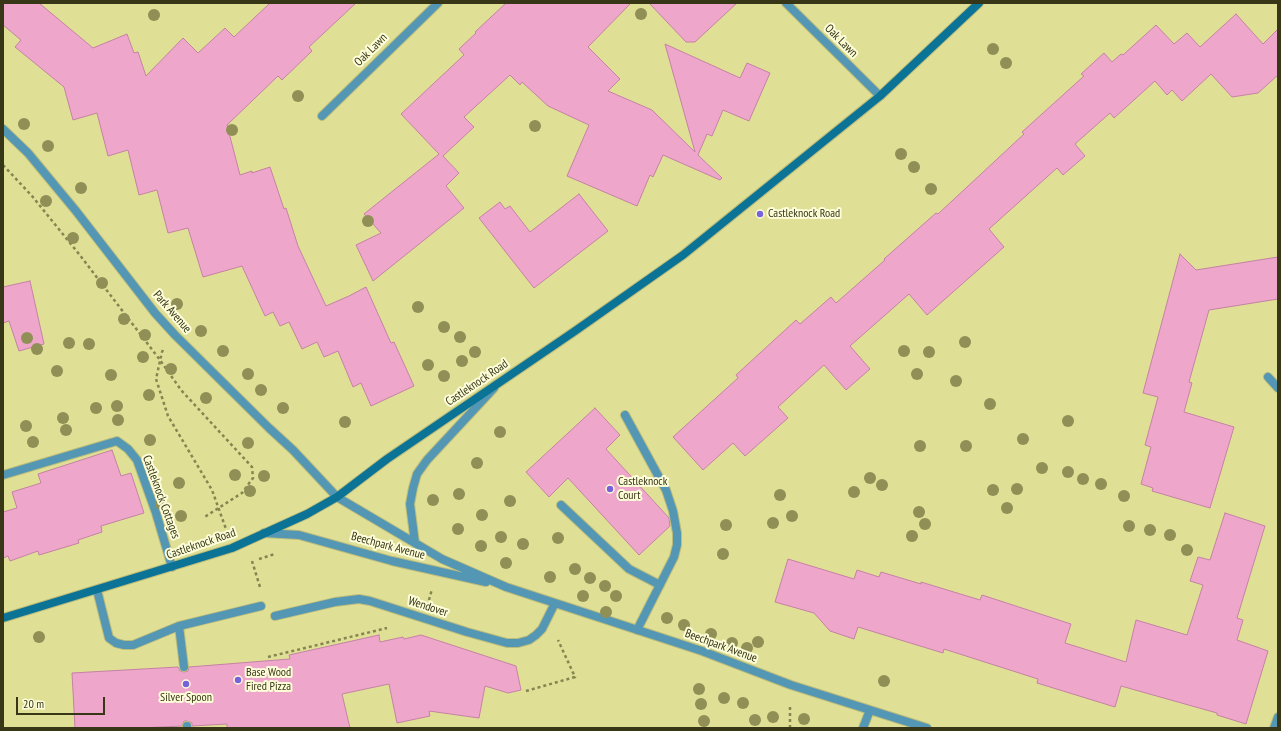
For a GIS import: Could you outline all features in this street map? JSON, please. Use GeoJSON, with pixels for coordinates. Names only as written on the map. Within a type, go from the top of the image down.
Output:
{"type":"FeatureCollection","features":[{"type":"Feature","properties":{"kind":"main road","name":"Castleknock Road"},"geometry":{"type":"LineString","coordinates":[[3,618],[232,548],[307,514],[337,497],[387,459],[575,331],[683,255],[880,96],[979,3]]}},
{"type":"Feature","properties":{"kind":"street","name":"Oak Lawn"},"geometry":{"type":"LineString","coordinates":[[322,116],[438,3]]}},
{"type":"Feature","properties":{"kind":"street","name":"Oak Lawn"},"geometry":{"type":"LineString","coordinates":[[786,3],[880,96]]}},
{"type":"Feature","properties":{"kind":"street","name":"Park Avenue"},"geometry":{"type":"LineString","coordinates":[[3,129],[28,153],[76,211],[155,313],[175,335],[292,450],[337,497]]}},
{"type":"Feature","properties":{"kind":"street"},"geometry":{"type":"LineString","coordinates":[[1268,377],[1278,388]]}},
{"type":"Feature","properties":{"kind":"street"},"geometry":{"type":"LineString","coordinates":[[415,543],[410,504],[417,474],[436,450],[502,380]]}},
{"type":"Feature","properties":{"kind":"street"},"geometry":{"type":"LineString","coordinates":[[624,415],[666,490],[673,511],[677,533],[677,545],[674,557],[636,630]]}},
{"type":"Feature","properties":{"kind":"street","name":"Castleknock Cottages"},"geometry":{"type":"LineString","coordinates":[[3,475],[117,441],[128,449],[137,460],[156,514],[172,567]]}},
{"type":"Feature","properties":{"kind":"street","name":"Beechpark Avenue"},"geometry":{"type":"LineString","coordinates":[[337,497],[442,559],[506,587],[702,651],[791,685],[927,728]]}},
{"type":"Feature","properties":{"kind":"street"},"geometry":{"type":"LineString","coordinates":[[561,505],[629,569],[660,585]]}},
{"type":"Feature","properties":{"kind":"street","name":"Beechpark Avenue"},"geometry":{"type":"LineString","coordinates":[[264,533],[300,535],[392,561],[506,587]]}},
{"type":"Feature","properties":{"kind":"street"},"geometry":{"type":"LineString","coordinates":[[97,590],[109,638],[116,643],[133,645],[178,626],[260,606]]}},
{"type":"Feature","properties":{"kind":"street","name":"Wendover"},"geometry":{"type":"LineString","coordinates":[[275,616],[335,602],[359,599],[370,601],[467,632],[507,643],[518,643],[529,640],[542,629],[554,603]]}},
{"type":"Feature","properties":{"kind":"street"},"geometry":{"type":"LineString","coordinates":[[178,626],[184,667]]}},
{"type":"Feature","properties":{"kind":"street"},"geometry":{"type":"LineString","coordinates":[[863,728],[870,710]]}},
{"type":"Feature","properties":{"kind":"street"},"geometry":{"type":"LineString","coordinates":[[1274,728],[1278,716]]}},
{"type":"Feature","properties":{"kind":"path"},"geometry":{"type":"LineString","coordinates":[[3,165],[32,196],[79,254],[181,390],[252,467],[253,478],[242,493],[202,518]]}},
{"type":"Feature","properties":{"kind":"path"},"geometry":{"type":"LineString","coordinates":[[175,335],[162,352],[156,379],[168,416],[212,490],[232,548]]}},
{"type":"Feature","properties":{"kind":"path"},"geometry":{"type":"LineString","coordinates":[[247,541],[260,587],[260,606]]}},
{"type":"Feature","properties":{"kind":"path"},"geometry":{"type":"LineString","coordinates":[[245,564],[278,554]]}},
{"type":"Feature","properties":{"kind":"path"},"geometry":{"type":"LineString","coordinates":[[424,618],[436,571]]}},
{"type":"Feature","properties":{"kind":"path"},"geometry":{"type":"LineString","coordinates":[[526,691],[575,677],[556,635]]}},
{"type":"Feature","properties":{"kind":"building"},"geometry":{"type":"Polygon","coordinates":[[[3,3],[39,3],[93,48],[127,34],[134,53],[138,52],[146,76],[183,38],[198,53],[225,28],[234,37],[270,3],[356,3],[309,47],[312,51],[282,80],[278,76],[227,125],[240,175],[270,167],[284,209],[286,208],[298,246],[326,306],[366,287],[391,343],[394,342],[414,386],[371,406],[361,383],[353,387],[338,351],[324,357],[317,342],[302,349],[289,322],[280,326],[273,312],[265,316],[242,266],[203,277],[188,228],[168,233],[157,190],[139,195],[128,150],[108,156],[97,113],[73,120],[64,87],[15,47],[21,40],[3,25],[3,3]]]}},
{"type":"Feature","properties":{"kind":"building"},"geometry":{"type":"Polygon","coordinates":[[[506,3],[631,3],[588,47],[620,79],[608,91],[652,110],[695,152],[665,44],[740,78],[747,63],[770,73],[749,121],[723,110],[712,136],[707,134],[698,155],[722,178],[720,180],[663,155],[653,177],[650,175],[637,206],[567,176],[589,125],[548,106],[522,82],[520,85],[510,75],[464,117],[474,127],[443,156],[459,173],[446,186],[464,208],[373,281],[356,245],[381,233],[364,214],[439,154],[401,114],[464,55],[459,49],[506,3]]]}},
{"type":"Feature","properties":{"kind":"building"},"geometry":{"type":"Polygon","coordinates":[[[649,3],[737,3],[695,42],[686,42],[649,3]]]}},
{"type":"Feature","properties":{"kind":"building"},"geometry":{"type":"Polygon","coordinates":[[[1236,14],[1263,44],[1278,29],[1278,75],[1258,93],[1232,97],[1211,74],[1182,101],[1172,90],[1167,95],[1155,81],[1114,118],[1110,113],[1075,144],[1085,156],[1063,175],[1057,168],[989,229],[1004,247],[927,315],[909,294],[850,346],[870,369],[846,390],[824,365],[778,407],[788,418],[745,456],[733,443],[703,470],[673,437],[738,378],[736,375],[796,320],[800,324],[831,297],[836,303],[936,213],[938,214],[1024,134],[1022,132],[1084,76],[1081,74],[1104,53],[1112,62],[1121,54],[1123,55],[1156,25],[1174,44],[1187,33],[1200,47],[1236,14]]]}},
{"type":"Feature","properties":{"kind":"building"},"geometry":{"type":"Polygon","coordinates":[[[579,194],[608,231],[534,288],[479,218],[500,202],[505,209],[510,206],[530,232],[579,194]]]}},
{"type":"Feature","properties":{"kind":"building"},"geometry":{"type":"Polygon","coordinates":[[[1180,254],[1196,270],[1278,257],[1278,299],[1209,310],[1189,382],[1192,383],[1184,412],[1234,427],[1210,508],[1152,491],[1153,488],[1141,484],[1151,447],[1145,445],[1158,397],[1143,393],[1180,254]]]}},
{"type":"Feature","properties":{"kind":"building"},"geometry":{"type":"Polygon","coordinates":[[[30,281],[44,344],[19,351],[9,321],[3,323],[3,287],[30,281]]]}},
{"type":"Feature","properties":{"kind":"building","name":"Castleknock Court"},"geometry":{"type":"Polygon","coordinates":[[[595,408],[620,435],[606,449],[669,518],[670,526],[639,555],[568,478],[549,497],[526,472],[595,408]]]}},
{"type":"Feature","properties":{"kind":"building"},"geometry":{"type":"Polygon","coordinates":[[[112,450],[121,476],[131,473],[144,513],[101,526],[102,532],[78,540],[79,543],[39,555],[38,551],[10,561],[8,556],[3,558],[3,512],[17,508],[12,492],[41,483],[38,474],[112,450]]]}},
{"type":"Feature","properties":{"kind":"building"},"geometry":{"type":"Polygon","coordinates":[[[1225,513],[1265,526],[1237,618],[1243,620],[1237,640],[1268,651],[1246,724],[1217,715],[1217,713],[1121,686],[1115,707],[1037,683],[1038,679],[944,649],[943,653],[858,627],[854,639],[830,631],[814,613],[775,602],[788,559],[854,579],[857,570],[879,577],[881,572],[921,584],[921,582],[980,600],[982,595],[1071,624],[1065,643],[1126,662],[1136,620],[1187,635],[1203,585],[1190,581],[1198,557],[1210,560],[1225,513]]]}},
{"type":"Feature","properties":{"kind":"building"},"geometry":{"type":"Polygon","coordinates":[[[379,635],[380,642],[421,635],[516,666],[521,690],[508,693],[485,686],[479,718],[429,711],[430,716],[397,723],[389,684],[342,694],[350,728],[227,728],[227,724],[192,726],[192,723],[184,721],[182,726],[141,728],[75,728],[72,673],[178,667],[180,671],[184,672],[188,671],[189,667],[290,659],[289,655],[379,635]]]}},
{"type":"Feature","properties":{"kind":"place","name":"Castleknock Road"},"geometry":{"type":"Point","coordinates":[760,214]}},
{"type":"Feature","properties":{"kind":"place","name":"Castleknock Court"},"geometry":{"type":"Point","coordinates":[610,489]}},
{"type":"Feature","properties":{"kind":"place","name":"Base Wood Fired Pizza"},"geometry":{"type":"Point","coordinates":[238,680]}},
{"type":"Feature","properties":{"kind":"place","name":"Silver Spoon"},"geometry":{"type":"Point","coordinates":[186,684]}}]}
